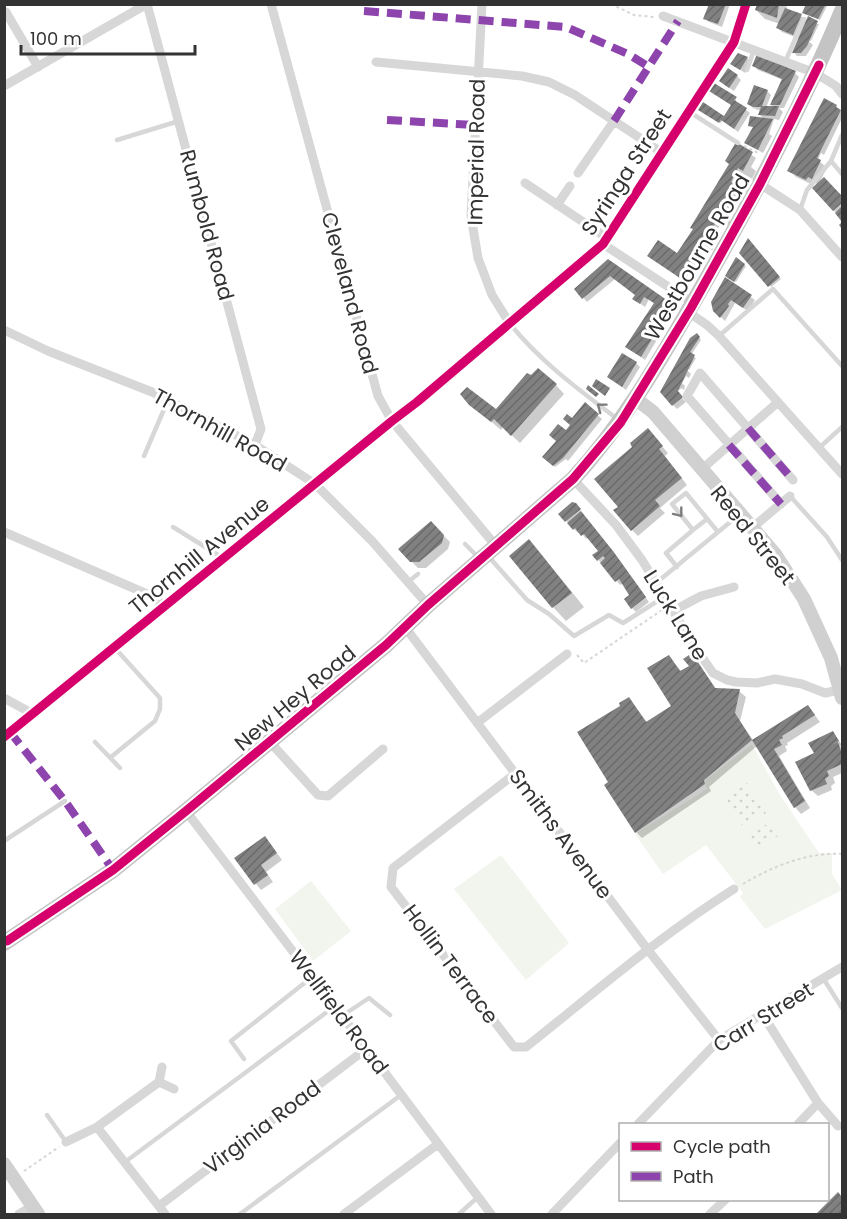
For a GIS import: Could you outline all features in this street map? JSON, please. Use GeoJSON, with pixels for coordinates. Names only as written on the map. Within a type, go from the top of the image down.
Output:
{"type":"FeatureCollection","features":[{"type":"Feature","properties":{"kind":"highway","name":"Westbourne Road"},"geometry":{"type":"LineString","coordinates":[[591,459],[621,422],[636,399],[760,184],[843,11]]}},
{"type":"Feature","properties":{"kind":"highway","name":"New Hey Road"},"geometry":{"type":"LineString","coordinates":[[4,943],[112,870],[270,742],[573,479],[591,459]]}},
{"type":"Feature","properties":{"kind":"street"},"geometry":{"type":"LineString","coordinates":[[4,86],[147,4]]}},
{"type":"Feature","properties":{"kind":"street","name":"Rumbold Road"},"geometry":{"type":"LineString","coordinates":[[147,4],[261,429],[255,445]]}},
{"type":"Feature","properties":{"kind":"street","name":"Cleveland Road"},"geometry":{"type":"LineString","coordinates":[[271,4],[378,396],[392,421],[488,553]]}},
{"type":"Feature","properties":{"kind":"street","name":"Imperial Road"},"geometry":{"type":"LineString","coordinates":[[482,4],[471,216],[478,258],[492,295],[510,324]]}},
{"type":"Feature","properties":{"kind":"street","name":"Syringa Street"},"geometry":{"type":"LineString","coordinates":[[417,402],[605,241],[734,42],[747,4]]}},
{"type":"Feature","properties":{"kind":"street"},"geometry":{"type":"LineString","coordinates":[[4,12],[38,67]]}},
{"type":"Feature","properties":{"kind":"street"},"geometry":{"type":"LineString","coordinates":[[663,16],[815,73],[836,86],[843,94]]}},
{"type":"Feature","properties":{"kind":"street"},"geometry":{"type":"LineString","coordinates":[[376,62],[522,76],[549,82],[575,95],[661,152]]}},
{"type":"Feature","properties":{"kind":"street"},"geometry":{"type":"LineString","coordinates":[[578,173],[614,121]]}},
{"type":"Feature","properties":{"kind":"street"},"geometry":{"type":"LineString","coordinates":[[525,183],[605,241],[690,308],[719,336],[843,474]]}},
{"type":"Feature","properties":{"kind":"street"},"geometry":{"type":"LineString","coordinates":[[760,184],[800,210],[843,257]]}},
{"type":"Feature","properties":{"kind":"street"},"geometry":{"type":"LineString","coordinates":[[557,205],[570,186]]}},
{"type":"Feature","properties":{"kind":"street","name":"Thornhill Road"},"geometry":{"type":"LineString","coordinates":[[4,330],[48,351],[168,400],[255,445],[315,484],[372,541],[428,605]]}},
{"type":"Feature","properties":{"kind":"street"},"geometry":{"type":"LineString","coordinates":[[780,504],[687,396],[700,373],[793,480]]}},
{"type":"Feature","properties":{"kind":"street","name":"Reed Street"},"geometry":{"type":"LineString","coordinates":[[636,399],[653,412],[775,554],[837,656],[841,694]]}},
{"type":"Feature","properties":{"kind":"street","name":"Thornhill Avenue"},"geometry":{"type":"LineString","coordinates":[[4,737],[417,402]]}},
{"type":"Feature","properties":{"kind":"street"},"geometry":{"type":"LineString","coordinates":[[701,470],[778,402]]}},
{"type":"Feature","properties":{"kind":"street","name":"Luck Lane"},"geometry":{"type":"LineString","coordinates":[[573,479],[616,525],[642,560],[669,604],[678,627],[713,673],[727,680],[757,682],[775,680],[802,684],[825,693],[841,694]]}},
{"type":"Feature","properties":{"kind":"street"},"geometry":{"type":"LineString","coordinates":[[752,528],[790,496]]}},
{"type":"Feature","properties":{"kind":"street"},"geometry":{"type":"LineString","coordinates":[[4,532],[147,594],[165,605]]}},
{"type":"Feature","properties":{"kind":"street"},"geometry":{"type":"LineString","coordinates":[[669,604],[734,587]]}},
{"type":"Feature","properties":{"kind":"street","name":"Smiths Avenue"},"geometry":{"type":"LineString","coordinates":[[405,627],[648,950],[719,1040]]}},
{"type":"Feature","properties":{"kind":"street"},"geometry":{"type":"LineString","coordinates":[[477,723],[567,654]]}},
{"type":"Feature","properties":{"kind":"street"},"geometry":{"type":"LineString","coordinates":[[4,698],[33,714]]}},
{"type":"Feature","properties":{"kind":"street"},"geometry":{"type":"LineString","coordinates":[[270,742],[318,795],[328,796],[383,749]]}},
{"type":"Feature","properties":{"kind":"street","name":"Hollin Terrace"},"geometry":{"type":"LineString","coordinates":[[516,773],[393,868],[391,887],[514,1047],[526,1047],[648,950]]}},
{"type":"Feature","properties":{"kind":"street","name":"Wellfield Road"},"geometry":{"type":"LineString","coordinates":[[186,811],[313,976],[491,1215]]}},
{"type":"Feature","properties":{"kind":"street"},"geometry":{"type":"LineString","coordinates":[[648,950],[711,903],[734,889]]}},
{"type":"Feature","properties":{"kind":"street","name":"Carr Street"},"geometry":{"type":"LineString","coordinates":[[640,1123],[719,1040],[843,967]]}},
{"type":"Feature","properties":{"kind":"street"},"geometry":{"type":"LineString","coordinates":[[763,1015],[818,1104],[838,1126]]}},
{"type":"Feature","properties":{"kind":"street","name":"Virginia Road"},"geometry":{"type":"LineString","coordinates":[[159,1206],[366,1049]]}},
{"type":"Feature","properties":{"kind":"street"},"geometry":{"type":"LineString","coordinates":[[66,1142],[97,1127],[159,1082],[162,1067]]}},
{"type":"Feature","properties":{"kind":"street"},"geometry":{"type":"LineString","coordinates":[[159,1082],[174,1089]]}},
{"type":"Feature","properties":{"kind":"street"},"geometry":{"type":"LineString","coordinates":[[800,1123],[818,1104]]}},
{"type":"Feature","properties":{"kind":"street"},"geometry":{"type":"LineString","coordinates":[[97,1127],[165,1215]]}},
{"type":"Feature","properties":{"kind":"street"},"geometry":{"type":"LineString","coordinates":[[344,1215],[438,1144]]}},
{"type":"Feature","properties":{"kind":"street"},"geometry":{"type":"LineString","coordinates":[[552,1215],[619,1145]]}},
{"type":"Feature","properties":{"kind":"street"},"geometry":{"type":"LineString","coordinates":[[4,1164],[35,1210],[19,1215]]}},
{"type":"Feature","properties":{"kind":"street"},"geometry":{"type":"LineString","coordinates":[[710,1215],[723,1201]]}},
{"type":"Feature","properties":{"kind":"lane"},"geometry":{"type":"LineString","coordinates":[[785,62],[804,19]]}},
{"type":"Feature","properties":{"kind":"lane"},"geometry":{"type":"LineString","coordinates":[[747,70],[754,50]]}},
{"type":"Feature","properties":{"kind":"lane"},"geometry":{"type":"LineString","coordinates":[[688,111],[738,143]]}},
{"type":"Feature","properties":{"kind":"lane"},"geometry":{"type":"LineString","coordinates":[[117,140],[179,121]]}},
{"type":"Feature","properties":{"kind":"lane"},"geometry":{"type":"LineString","coordinates":[[800,210],[807,190],[831,161],[843,135]]}},
{"type":"Feature","properties":{"kind":"lane"},"geometry":{"type":"LineString","coordinates":[[831,161],[843,174]]}},
{"type":"Feature","properties":{"kind":"lane"},"geometry":{"type":"LineString","coordinates":[[719,336],[773,289],[842,364]]}},
{"type":"Feature","properties":{"kind":"lane","name":"Imperial Road"},"geometry":{"type":"LineString","coordinates":[[510,324],[557,374],[621,422]]}},
{"type":"Feature","properties":{"kind":"lane"},"geometry":{"type":"LineString","coordinates":[[144,456],[168,400]]}},
{"type":"Feature","properties":{"kind":"lane"},"geometry":{"type":"LineString","coordinates":[[819,448],[843,427]]}},
{"type":"Feature","properties":{"kind":"lane"},"geometry":{"type":"LineString","coordinates":[[693,530],[672,504],[686,493],[718,532]]}},
{"type":"Feature","properties":{"kind":"lane"},"geometry":{"type":"LineString","coordinates":[[790,496],[827,537],[843,560]]}},
{"type":"Feature","properties":{"kind":"lane"},"geometry":{"type":"LineString","coordinates":[[656,584],[740,514]]}},
{"type":"Feature","properties":{"kind":"lane"},"geometry":{"type":"LineString","coordinates":[[677,567],[666,553],[706,519]]}},
{"type":"Feature","properties":{"kind":"lane"},"geometry":{"type":"LineString","coordinates":[[173,527],[223,558]]}},
{"type":"Feature","properties":{"kind":"lane"},"geometry":{"type":"LineString","coordinates":[[465,544],[488,553],[527,600],[549,614],[574,636],[609,615],[623,623],[669,604]]}},
{"type":"Feature","properties":{"kind":"lane"},"geometry":{"type":"LineString","coordinates":[[408,582],[418,574]]}},
{"type":"Feature","properties":{"kind":"lane"},"geometry":{"type":"LineString","coordinates":[[111,757],[155,721],[160,709],[160,698],[114,647]]}},
{"type":"Feature","properties":{"kind":"lane"},"geometry":{"type":"LineString","coordinates":[[95,742],[120,768]]}},
{"type":"Feature","properties":{"kind":"lane"},"geometry":{"type":"LineString","coordinates":[[4,841],[65,801]]}},
{"type":"Feature","properties":{"kind":"lane"},"geometry":{"type":"LineString","coordinates":[[244,1059],[231,1041],[313,976]]}},
{"type":"Feature","properties":{"kind":"lane"},"geometry":{"type":"LineString","coordinates":[[823,978],[843,1008]]}},
{"type":"Feature","properties":{"kind":"lane"},"geometry":{"type":"LineString","coordinates":[[342,1016],[369,998],[390,1015]]}},
{"type":"Feature","properties":{"kind":"lane"},"geometry":{"type":"LineString","coordinates":[[124,1162],[335,1006]]}},
{"type":"Feature","properties":{"kind":"lane"},"geometry":{"type":"LineString","coordinates":[[240,1215],[401,1095]]}},
{"type":"Feature","properties":{"kind":"lane"},"geometry":{"type":"LineString","coordinates":[[47,1115],[66,1142]]}},
{"type":"Feature","properties":{"kind":"lane"},"geometry":{"type":"LineString","coordinates":[[459,1215],[478,1197]]}},
{"type":"Feature","properties":{"kind":"path"},"geometry":{"type":"LineString","coordinates":[[611,4],[634,15],[663,16]]}},
{"type":"Feature","properties":{"kind":"path"},"geometry":{"type":"LineString","coordinates":[[738,143],[755,152]]}},
{"type":"Feature","properties":{"kind":"path"},"geometry":{"type":"LineString","coordinates":[[567,654],[573,650],[584,663],[669,604]]}},
{"type":"Feature","properties":{"kind":"path"},"geometry":{"type":"LineString","coordinates":[[734,889],[779,866],[811,855],[843,854]]}},
{"type":"Feature","properties":{"kind":"path"},"geometry":{"type":"LineString","coordinates":[[14,1177],[66,1142]]}},
{"type":"Feature","properties":{"kind":"shaded area"},"geometry":{"type":"Polygon","coordinates":[[[752,745],[780,795],[819,853],[832,853],[832,874],[842,890],[765,929],[740,897],[743,893],[706,845],[663,874],[635,834],[707,789],[705,780],[752,745]]]}},
{"type":"Feature","properties":{"kind":"shaded area"},"geometry":{"type":"Polygon","coordinates":[[[747,783],[766,813],[743,827],[725,797],[747,783]]]}},
{"type":"Feature","properties":{"kind":"shaded area"},"geometry":{"type":"Polygon","coordinates":[[[769,823],[781,832],[757,850],[748,835],[769,823]]]}},
{"type":"Feature","properties":{"kind":"shaded area"},"geometry":{"type":"Polygon","coordinates":[[[501,855],[569,943],[526,980],[454,889],[501,855]]]}},
{"type":"Feature","properties":{"kind":"shaded area"},"geometry":{"type":"Polygon","coordinates":[[[311,881],[351,931],[313,961],[275,909],[311,881]]]}},
{"type":"Feature","properties":{"kind":"building"},"geometry":{"type":"Polygon","coordinates":[[[709,4],[726,4],[718,24],[703,19],[709,4]]]}},
{"type":"Feature","properties":{"kind":"building"},"geometry":{"type":"Polygon","coordinates":[[[757,4],[779,4],[777,18],[755,10],[757,4]]]}},
{"type":"Feature","properties":{"kind":"building"},"geometry":{"type":"Polygon","coordinates":[[[806,4],[826,4],[818,19],[802,13],[806,4]]]}},
{"type":"Feature","properties":{"kind":"building"},"geometry":{"type":"Polygon","coordinates":[[[785,8],[802,14],[793,35],[776,28],[785,8]]]}},
{"type":"Feature","properties":{"kind":"building"},"geometry":{"type":"Polygon","coordinates":[[[808,16],[818,21],[807,46],[801,53],[792,53],[808,16]]]}},
{"type":"Feature","properties":{"kind":"building"},"geometry":{"type":"Polygon","coordinates":[[[738,53],[748,57],[740,70],[730,64],[738,53]]]}},
{"type":"Feature","properties":{"kind":"building"},"geometry":{"type":"Polygon","coordinates":[[[757,54],[796,71],[780,105],[770,105],[782,79],[752,66],[757,54]]]}},
{"type":"Feature","properties":{"kind":"building"},"geometry":{"type":"Polygon","coordinates":[[[728,68],[738,75],[729,88],[719,81],[728,68]]]}},
{"type":"Feature","properties":{"kind":"building"},"geometry":{"type":"Polygon","coordinates":[[[714,83],[737,97],[734,100],[747,108],[734,129],[721,120],[719,123],[698,110],[703,102],[724,116],[731,105],[709,91],[714,83]]]}},
{"type":"Feature","properties":{"kind":"building"},"geometry":{"type":"Polygon","coordinates":[[[754,85],[768,90],[762,106],[779,106],[775,116],[758,115],[761,107],[747,104],[754,85]]]}},
{"type":"Feature","properties":{"kind":"building"},"geometry":{"type":"Polygon","coordinates":[[[824,98],[841,110],[817,158],[821,160],[812,179],[808,177],[806,180],[787,171],[824,98]]]}},
{"type":"Feature","properties":{"kind":"building"},"geometry":{"type":"Polygon","coordinates":[[[750,116],[773,119],[758,150],[744,143],[753,127],[748,126],[750,116]]]}},
{"type":"Feature","properties":{"kind":"building"},"geometry":{"type":"Polygon","coordinates":[[[736,142],[753,152],[743,171],[738,168],[731,182],[739,187],[680,278],[647,256],[658,240],[677,253],[729,164],[725,161],[736,142]]]}},
{"type":"Feature","properties":{"kind":"building"},"geometry":{"type":"Polygon","coordinates":[[[824,177],[842,196],[842,203],[833,211],[812,188],[824,177]]]}},
{"type":"Feature","properties":{"kind":"building"},"geometry":{"type":"Polygon","coordinates":[[[842,206],[842,222],[835,213],[842,206]]]}},
{"type":"Feature","properties":{"kind":"building"},"geometry":{"type":"Polygon","coordinates":[[[748,238],[780,277],[768,287],[739,253],[748,238]]]}},
{"type":"Feature","properties":{"kind":"building"},"geometry":{"type":"Polygon","coordinates":[[[736,257],[745,264],[734,282],[725,276],[736,257]]]}},
{"type":"Feature","properties":{"kind":"building"},"geometry":{"type":"Polygon","coordinates":[[[608,259],[671,303],[672,306],[641,357],[625,347],[654,303],[644,297],[640,304],[632,299],[635,295],[610,276],[582,299],[574,289],[608,259]]]}},
{"type":"Feature","properties":{"kind":"building"},"geometry":{"type":"Polygon","coordinates":[[[725,277],[752,295],[743,308],[731,300],[720,318],[713,311],[711,302],[725,277]]]}},
{"type":"Feature","properties":{"kind":"building"},"geometry":{"type":"Polygon","coordinates":[[[697,333],[700,337],[690,352],[695,355],[678,391],[683,397],[672,406],[660,392],[690,338],[697,333]]]}},
{"type":"Feature","properties":{"kind":"building"},"geometry":{"type":"Polygon","coordinates":[[[622,353],[637,362],[622,387],[607,377],[622,353]]]}},
{"type":"Feature","properties":{"kind":"building"},"geometry":{"type":"Polygon","coordinates":[[[538,368],[557,384],[511,436],[494,419],[491,422],[469,405],[460,394],[467,387],[496,409],[527,373],[531,375],[538,368]]]}},
{"type":"Feature","properties":{"kind":"building"},"geometry":{"type":"Polygon","coordinates":[[[596,379],[610,388],[605,396],[592,386],[596,379]]]}},
{"type":"Feature","properties":{"kind":"building"},"geometry":{"type":"Polygon","coordinates":[[[588,385],[599,394],[596,397],[586,389],[588,385]]]}},
{"type":"Feature","properties":{"kind":"building"},"geometry":{"type":"Polygon","coordinates":[[[585,402],[599,414],[563,458],[553,466],[542,457],[556,441],[549,435],[558,424],[566,430],[570,425],[563,419],[567,414],[572,418],[585,402]]]}},
{"type":"Feature","properties":{"kind":"building"},"geometry":{"type":"Polygon","coordinates":[[[648,428],[663,446],[659,449],[682,478],[655,500],[660,506],[631,531],[613,510],[618,507],[594,479],[632,447],[630,443],[648,428]]]}},
{"type":"Feature","properties":{"kind":"building"},"geometry":{"type":"Polygon","coordinates":[[[572,502],[581,509],[565,522],[558,514],[572,502]]]}},
{"type":"Feature","properties":{"kind":"building"},"geometry":{"type":"Polygon","coordinates":[[[581,511],[646,597],[631,609],[624,599],[629,595],[619,579],[615,582],[600,563],[605,558],[603,556],[597,561],[592,555],[598,551],[584,534],[581,536],[567,523],[581,511]]]}},
{"type":"Feature","properties":{"kind":"building"},"geometry":{"type":"Polygon","coordinates":[[[431,521],[444,535],[442,543],[419,562],[410,562],[398,549],[431,521]]]}},
{"type":"Feature","properties":{"kind":"building"},"geometry":{"type":"Polygon","coordinates":[[[529,539],[572,593],[552,608],[509,556],[529,539]]]}},
{"type":"Feature","properties":{"kind":"building"},"geometry":{"type":"Polygon","coordinates":[[[692,653],[715,688],[740,689],[735,713],[752,740],[704,780],[705,784],[635,833],[604,785],[608,782],[577,732],[620,706],[619,703],[629,697],[646,722],[671,706],[647,668],[669,655],[680,671],[689,666],[683,659],[692,653]]]}},
{"type":"Feature","properties":{"kind":"building"},"geometry":{"type":"Polygon","coordinates":[[[808,705],[815,715],[782,736],[783,738],[779,740],[782,745],[774,749],[805,801],[794,808],[752,740],[808,705]]]}},
{"type":"Feature","properties":{"kind":"building"},"geometry":{"type":"Polygon","coordinates":[[[833,731],[839,741],[831,745],[838,742],[842,764],[827,771],[829,776],[825,779],[827,784],[810,791],[795,762],[814,753],[808,743],[833,731]]]}},
{"type":"Feature","properties":{"kind":"building"},"geometry":{"type":"Polygon","coordinates":[[[265,836],[277,853],[261,865],[268,875],[254,885],[234,858],[265,836]]]}},
{"type":"Feature","properties":{"kind":"building"},"geometry":{"type":"Polygon","coordinates":[[[838,1192],[842,1197],[842,1214],[816,1214],[838,1192]]]}},
{"type":"Feature","properties":{"kind":"marked path"},"geometry":{"type":"LineString","coordinates":[[364,11],[566,27],[628,54],[649,67]]}},
{"type":"Feature","properties":{"kind":"marked path"},"geometry":{"type":"LineString","coordinates":[[614,121],[678,21]]}},
{"type":"Feature","properties":{"kind":"marked path"},"geometry":{"type":"LineString","coordinates":[[387,120],[475,125]]}},
{"type":"Feature","properties":{"kind":"marked path"},"geometry":{"type":"LineString","coordinates":[[748,428],[793,480]]}},
{"type":"Feature","properties":{"kind":"marked path"},"geometry":{"type":"LineString","coordinates":[[729,445],[781,504]]}},
{"type":"Feature","properties":{"kind":"marked path"},"geometry":{"type":"LineString","coordinates":[[10,732],[65,801],[113,870]]}},
{"type":"Feature","properties":{"kind":"cycle path"},"geometry":{"type":"LineString","coordinates":[[4,737],[417,402],[603,244],[734,42],[746,4]]}},
{"type":"Feature","properties":{"kind":"cycle path"},"geometry":{"type":"LineString","coordinates":[[7,941],[113,870],[186,811],[386,645],[428,605],[573,479],[621,422],[691,308],[760,184],[819,65]]}}]}
